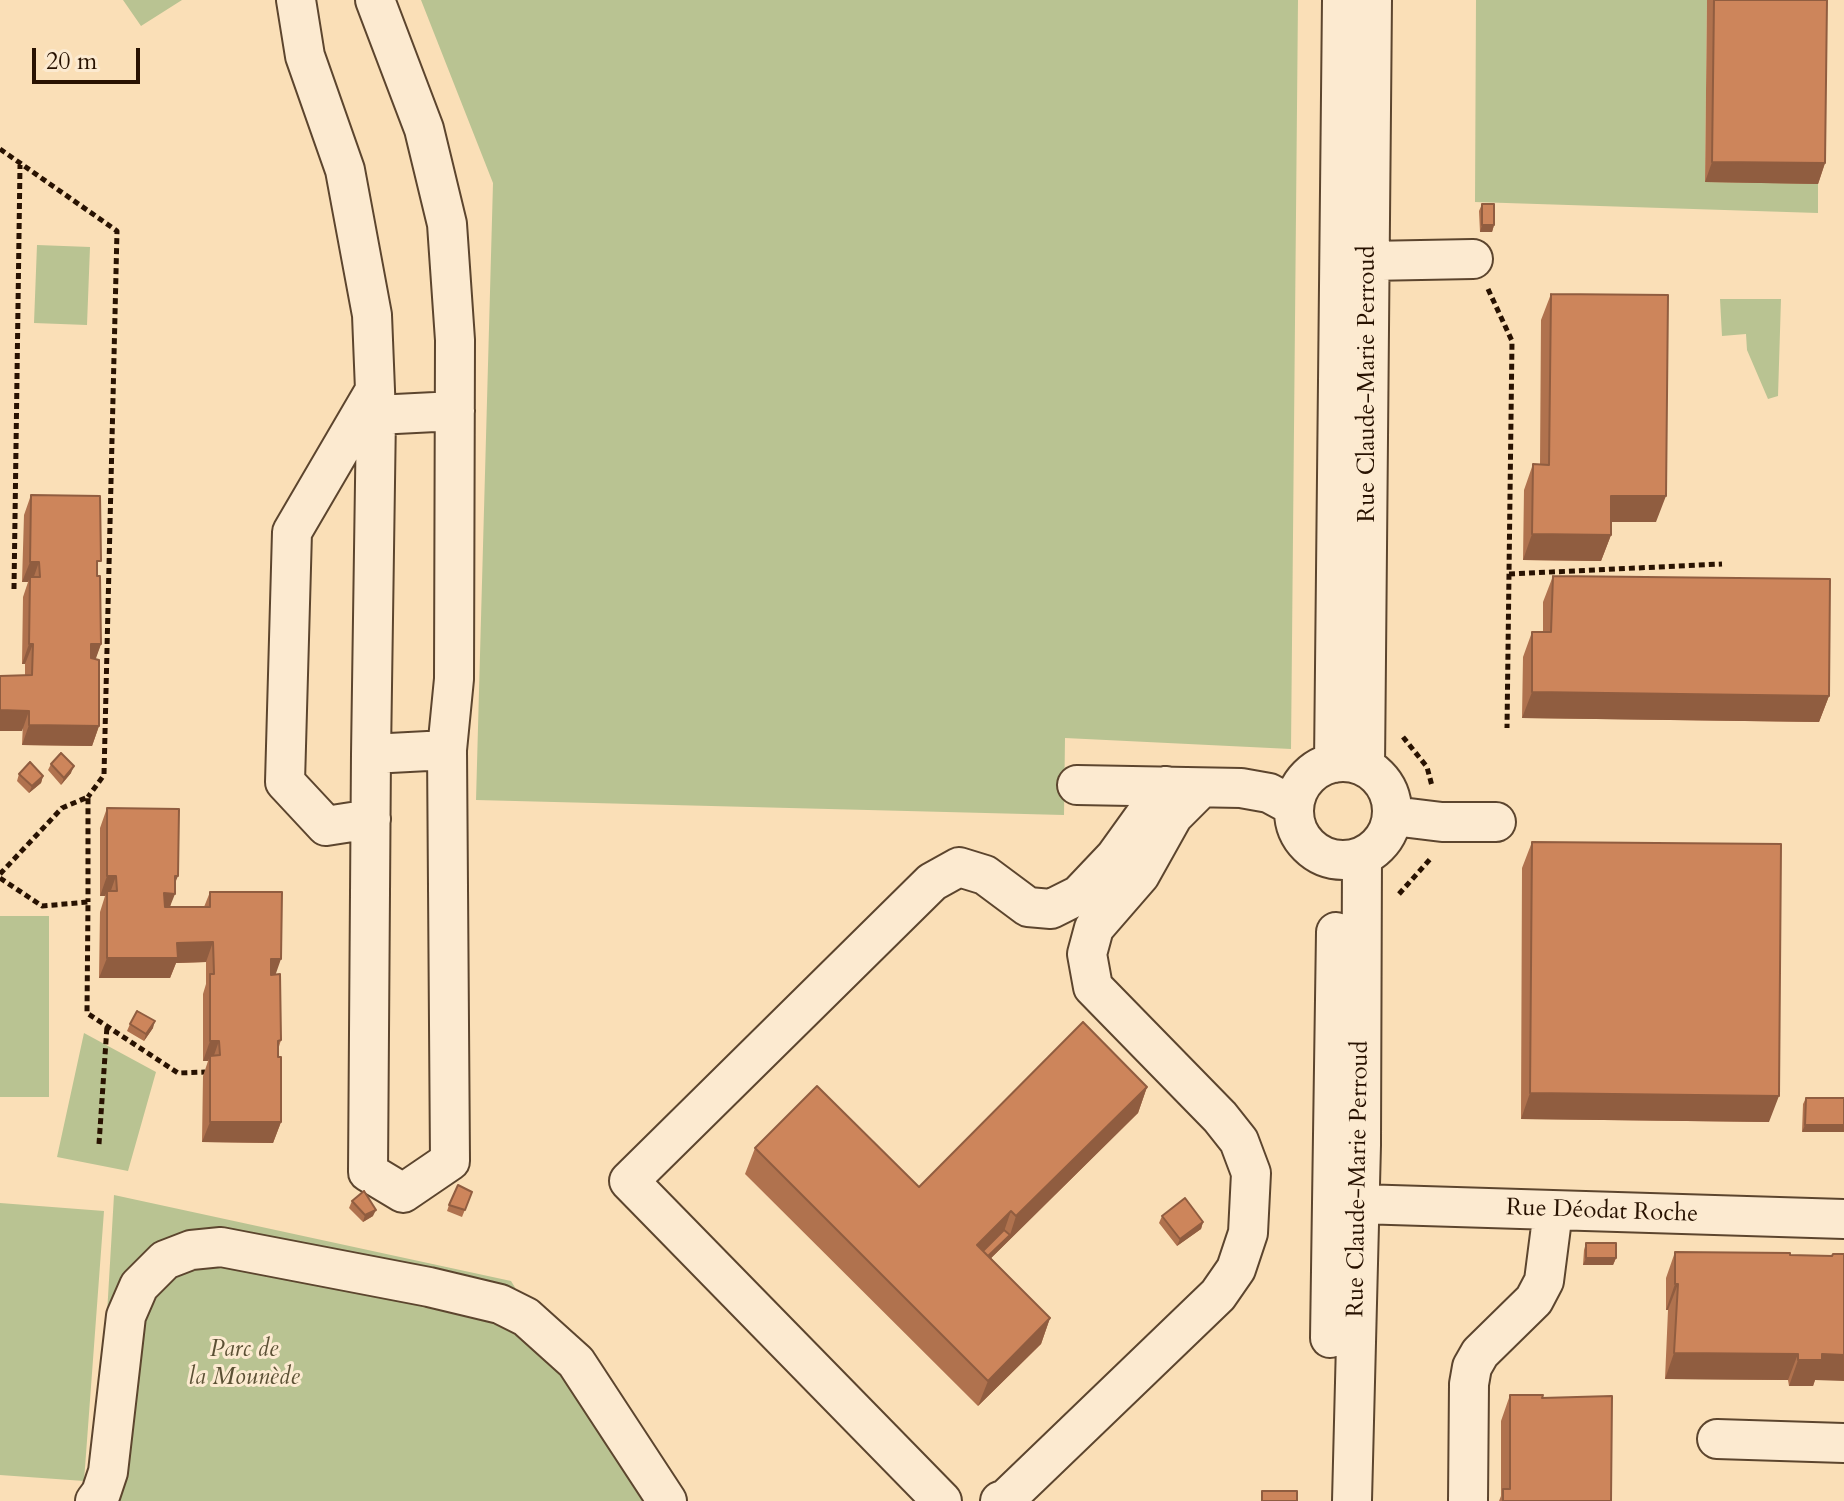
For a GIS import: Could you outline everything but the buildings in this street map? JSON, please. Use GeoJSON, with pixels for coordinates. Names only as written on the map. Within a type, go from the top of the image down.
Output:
{"type":"FeatureCollection","features":[{"type":"Feature","properties":{"kind":"street"},"geometry":{"type":"LineString","coordinates":[[296,0],[305,56],[345,170],[372,315],[376,403],[368,1172],[403,1193],[450,1161],[447,750],[454,679],[455,340],[447,224],[424,129],[375,0]]}},
{"type":"Feature","properties":{"kind":"street","name":"Rue Claude-Marie Perroud"},"geometry":{"type":"LineString","coordinates":[[1342,0],[1350,765]]}},
{"type":"Feature","properties":{"kind":"street","name":"Rue Claude-Marie Perroud"},"geometry":{"type":"LineString","coordinates":[[1350,765],[1369,261],[1372,0]]}},
{"type":"Feature","properties":{"kind":"street"},"geometry":{"type":"LineString","coordinates":[[1369,261],[1473,259]]}},
{"type":"Feature","properties":{"kind":"street"},"geometry":{"type":"LineString","coordinates":[[376,403],[455,411]]}},
{"type":"Feature","properties":{"kind":"street"},"geometry":{"type":"LineString","coordinates":[[371,819],[326,826],[285,782],[292,532],[376,403]]}},
{"type":"Feature","properties":{"kind":"street"},"geometry":{"type":"LineString","coordinates":[[371,754],[447,750]]}},
{"type":"Feature","properties":{"kind":"street"},"geometry":{"type":"LineString","coordinates":[[1350,765],[1381,779],[1390,796],[1393,816],[1388,833],[1377,848],[1350,859],[1318,855],[1304,842],[1295,825],[1293,806],[1298,790],[1307,777],[1319,768],[1350,765]]}},
{"type":"Feature","properties":{"kind":"street"},"geometry":{"type":"LineString","coordinates":[[1077,785],[1241,788],[1269,793],[1293,806]]}},
{"type":"Feature","properties":{"kind":"street"},"geometry":{"type":"LineString","coordinates":[[942,1501],[629,1181],[932,882],[959,867],[985,875],[1028,907],[1051,909],[1079,895],[1183,787]]}},
{"type":"Feature","properties":{"kind":"street"},"geometry":{"type":"LineString","coordinates":[[1000,1501],[1006,1499],[1218,1295],[1236,1269],[1248,1233],[1251,1173],[1239,1141],[1220,1117],[1093,987],[1087,954],[1094,928],[1140,875],[1173,816],[1183,787]]}},
{"type":"Feature","properties":{"kind":"street"},"geometry":{"type":"LineString","coordinates":[[1393,816],[1442,822],[1496,822]]}},
{"type":"Feature","properties":{"kind":"street","name":"Rue Claude-Marie Perroud"},"geometry":{"type":"LineString","coordinates":[[1350,859],[1359,1204],[1352,1501]]}},
{"type":"Feature","properties":{"kind":"street","name":"Rue Claude-Marie Perroud"},"geometry":{"type":"LineString","coordinates":[[1328,1501],[1350,859]]}},
{"type":"Feature","properties":{"kind":"street","name":"Rue Déodat Roche"},"geometry":{"type":"LineString","coordinates":[[1359,1204],[1844,1219]]}},
{"type":"Feature","properties":{"kind":"street"},"geometry":{"type":"LineString","coordinates":[[1468,1501],[1469,1384],[1472,1367],[1480,1353],[1534,1300],[1544,1281],[1553,1211]]}},
{"type":"Feature","properties":{"kind":"street"},"geometry":{"type":"LineString","coordinates":[[95,1501],[108,1472],[126,1316],[139,1286],[165,1260],[191,1250],[221,1247],[429,1287],[500,1304],[526,1317],[576,1362],[667,1501]]}},
{"type":"Feature","properties":{"kind":"street"},"geometry":{"type":"LineString","coordinates":[[1717,1439],[1844,1443]]}},
{"type":"Feature","properties":{"kind":"path"},"geometry":{"type":"LineString","coordinates":[[0,149],[117,231],[104,775],[88,797],[62,808],[0,876],[42,906],[88,902]]}},
{"type":"Feature","properties":{"kind":"path"},"geometry":{"type":"LineString","coordinates":[[14,589],[20,164]]}},
{"type":"Feature","properties":{"kind":"path"},"geometry":{"type":"LineString","coordinates":[[1473,259],[1512,341],[1507,728]]}},
{"type":"Feature","properties":{"kind":"path"},"geometry":{"type":"LineString","coordinates":[[1509,574],[1722,564]]}},
{"type":"Feature","properties":{"kind":"path"},"geometry":{"type":"LineString","coordinates":[[88,797],[87,1013],[178,1073],[205,1072]]}},
{"type":"Feature","properties":{"kind":"path"},"geometry":{"type":"LineString","coordinates":[[99,1144],[107,1025]]}},
{"type":"Feature","properties":{"kind":"green space"},"geometry":{"type":"Polygon","coordinates":[[[123,0],[182,0],[141,26],[123,0]]]}},
{"type":"Feature","properties":{"kind":"green space"},"geometry":{"type":"Polygon","coordinates":[[[421,0],[1298,0],[1291,749],[1065,738],[1064,815],[476,800],[493,183],[421,0]]]}},
{"type":"Feature","properties":{"kind":"green space"},"geometry":{"type":"Polygon","coordinates":[[[1476,0],[1707,0],[1705,182],[1818,183],[1818,213],[1475,202],[1476,0]]]}},
{"type":"Feature","properties":{"kind":"green space"},"geometry":{"type":"Polygon","coordinates":[[[37,245],[90,247],[87,325],[34,323],[37,245]]]}},
{"type":"Feature","properties":{"kind":"green space"},"geometry":{"type":"Polygon","coordinates":[[[1720,299],[1781,299],[1778,396],[1768,399],[1747,350],[1746,334],[1722,336],[1720,299]]]}},
{"type":"Feature","properties":{"kind":"green space"},"geometry":{"type":"Polygon","coordinates":[[[0,916],[49,916],[49,1097],[0,1097],[0,916]]]}},
{"type":"Feature","properties":{"kind":"green space"},"geometry":{"type":"Polygon","coordinates":[[[84,1033],[156,1072],[128,1171],[57,1157],[84,1033]]]}},
{"type":"Feature","properties":{"kind":"green space","name":"Parc de la Mounède"},"geometry":{"type":"Polygon","coordinates":[[[114,1195],[511,1281],[647,1501],[96,1501],[114,1195]]]}},
{"type":"Feature","properties":{"kind":"green space"},"geometry":{"type":"Polygon","coordinates":[[[0,1203],[104,1211],[84,1481],[0,1475],[0,1203]]]}}]}
